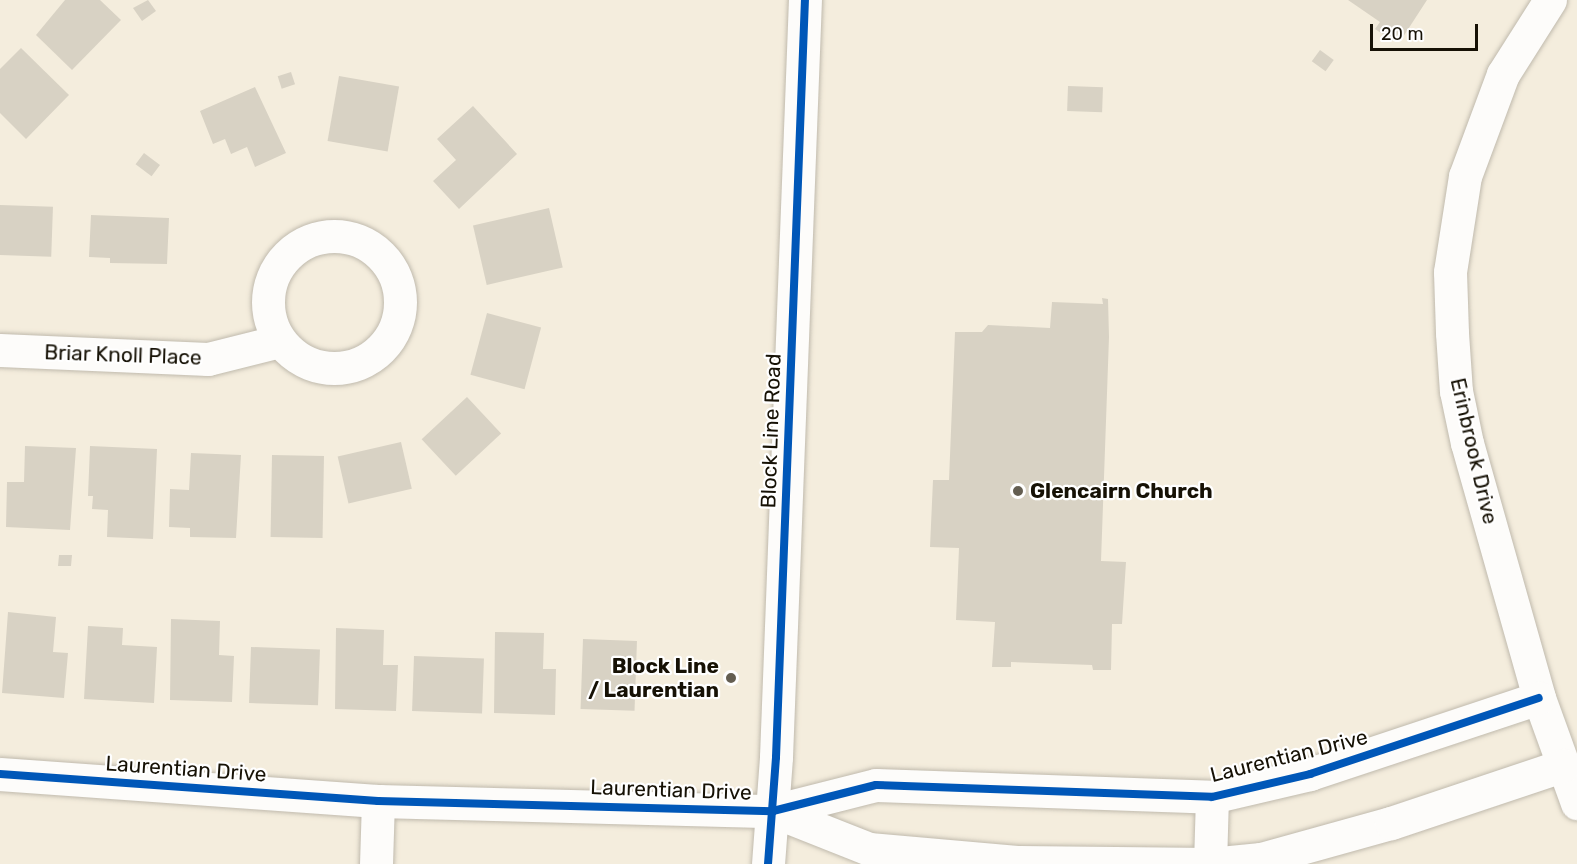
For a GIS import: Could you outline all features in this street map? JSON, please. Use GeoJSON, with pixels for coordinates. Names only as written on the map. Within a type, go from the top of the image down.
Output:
{"type":"FeatureCollection","features":[{"type":"Feature","properties":{"kind":"street","name":"Block Line Road"},"geometry":{"type":"LineString","coordinates":[[768,864],[773,811],[806,0]]}},
{"type":"Feature","properties":{"kind":"street","name":"Erinbrook Drive"},"geometry":{"type":"LineString","coordinates":[[1550,0],[1503,74],[1465,176],[1450,272],[1458,402],[1539,698],[1577,803]]}},
{"type":"Feature","properties":{"kind":"street"},"geometry":{"type":"LineString","coordinates":[[339,234],[371,244],[390,263],[400,286],[399,319],[385,346],[361,364],[338,369],[319,367],[298,358],[280,342],[272,326],[267,303],[276,270],[301,243],[315,237],[339,234]]}},
{"type":"Feature","properties":{"kind":"street","name":"Briar Knoll Place"},"geometry":{"type":"LineString","coordinates":[[0,350],[208,359],[280,342]]}},
{"type":"Feature","properties":{"kind":"street","name":"Laurentian Drive"},"geometry":{"type":"LineString","coordinates":[[0,774],[378,801],[773,811],[876,785],[1212,797],[1310,774],[1539,698]]}},
{"type":"Feature","properties":{"kind":"street","name":"Laurentian Drive"},"geometry":{"type":"LineString","coordinates":[[773,811],[869,849],[1019,862],[1210,864],[1260,859],[1390,823],[1564,765]]}},
{"type":"Feature","properties":{"kind":"street"},"geometry":{"type":"LineString","coordinates":[[1210,864],[1212,797]]}},
{"type":"Feature","properties":{"kind":"street"},"geometry":{"type":"LineString","coordinates":[[376,864],[378,801]]}},
{"type":"Feature","properties":{"kind":"building"},"geometry":{"type":"Polygon","coordinates":[[[65,0],[100,0],[121,20],[72,70],[36,35],[65,0]]]}},
{"type":"Feature","properties":{"kind":"building"},"geometry":{"type":"Polygon","coordinates":[[[148,0],[156,11],[142,21],[133,8],[148,0]]]}},
{"type":"Feature","properties":{"kind":"building"},"geometry":{"type":"Polygon","coordinates":[[[1348,0],[1427,0],[1403,37],[1398,34],[1393,41],[1375,29],[1380,22],[1348,0]]]}},
{"type":"Feature","properties":{"kind":"building"},"geometry":{"type":"Polygon","coordinates":[[[21,48],[69,95],[26,139],[0,113],[0,69],[21,48]]]}},
{"type":"Feature","properties":{"kind":"building"},"geometry":{"type":"Polygon","coordinates":[[[1320,50],[1334,60],[1326,71],[1312,61],[1320,50]]]}},
{"type":"Feature","properties":{"kind":"building"},"geometry":{"type":"Polygon","coordinates":[[[291,72],[295,84],[282,89],[278,76],[291,72]]]}},
{"type":"Feature","properties":{"kind":"building"},"geometry":{"type":"Polygon","coordinates":[[[339,76],[399,87],[388,152],[328,141],[339,76]]]}},
{"type":"Feature","properties":{"kind":"building"},"geometry":{"type":"Polygon","coordinates":[[[1068,86],[1103,87],[1102,112],[1067,111],[1068,86]]]}},
{"type":"Feature","properties":{"kind":"building"},"geometry":{"type":"Polygon","coordinates":[[[255,87],[286,153],[255,167],[247,147],[231,154],[225,139],[213,144],[200,111],[255,87]]]}},
{"type":"Feature","properties":{"kind":"building"},"geometry":{"type":"Polygon","coordinates":[[[473,106],[517,154],[459,209],[433,181],[456,160],[437,139],[473,106]]]}},
{"type":"Feature","properties":{"kind":"building"},"geometry":{"type":"Polygon","coordinates":[[[144,153],[160,165],[152,176],[136,164],[144,153]]]}},
{"type":"Feature","properties":{"kind":"building"},"geometry":{"type":"Polygon","coordinates":[[[0,205],[53,207],[51,257],[0,255],[0,205]]]}},
{"type":"Feature","properties":{"kind":"building"},"geometry":{"type":"Polygon","coordinates":[[[549,208],[563,267],[487,285],[473,226],[549,208]]]}},
{"type":"Feature","properties":{"kind":"building"},"geometry":{"type":"Polygon","coordinates":[[[91,215],[169,218],[167,264],[110,263],[110,258],[89,257],[91,215]]]}},
{"type":"Feature","properties":{"kind":"building","name":"Glencairn Church"},"geometry":{"type":"Polygon","coordinates":[[[1102,298],[1108,299],[1109,337],[1101,561],[1126,562],[1122,624],[1112,624],[1111,670],[1093,670],[1092,665],[1011,662],[1011,667],[992,667],[995,622],[956,620],[959,548],[930,547],[933,480],[949,480],[955,332],[982,332],[988,325],[1050,328],[1052,302],[1103,304],[1102,298]]]}},
{"type":"Feature","properties":{"kind":"building"},"geometry":{"type":"Polygon","coordinates":[[[487,313],[541,327],[525,389],[470,375],[487,313]]]}},
{"type":"Feature","properties":{"kind":"building"},"geometry":{"type":"Polygon","coordinates":[[[467,397],[501,434],[456,476],[422,439],[467,397]]]}},
{"type":"Feature","properties":{"kind":"building"},"geometry":{"type":"Polygon","coordinates":[[[401,442],[412,489],[348,503],[338,457],[401,442]]]}},
{"type":"Feature","properties":{"kind":"building"},"geometry":{"type":"Polygon","coordinates":[[[25,446],[76,448],[70,530],[6,527],[7,482],[24,482],[25,446]]]}},
{"type":"Feature","properties":{"kind":"building"},"geometry":{"type":"Polygon","coordinates":[[[90,446],[157,449],[153,539],[107,537],[108,510],[92,509],[93,496],[88,496],[90,446]]]}},
{"type":"Feature","properties":{"kind":"building"},"geometry":{"type":"Polygon","coordinates":[[[191,453],[241,455],[236,538],[190,537],[190,528],[169,527],[170,489],[189,490],[191,453]]]}},
{"type":"Feature","properties":{"kind":"building"},"geometry":{"type":"Polygon","coordinates":[[[272,455],[324,456],[323,538],[271,537],[272,455]]]}},
{"type":"Feature","properties":{"kind":"building"},"geometry":{"type":"Polygon","coordinates":[[[59,555],[72,555],[71,566],[58,566],[59,555]]]}},
{"type":"Feature","properties":{"kind":"building"},"geometry":{"type":"Polygon","coordinates":[[[8,612],[56,617],[53,652],[68,653],[64,698],[2,693],[8,612]]]}},
{"type":"Feature","properties":{"kind":"building"},"geometry":{"type":"Polygon","coordinates":[[[171,619],[220,621],[219,655],[234,656],[232,702],[170,700],[171,619]]]}},
{"type":"Feature","properties":{"kind":"building"},"geometry":{"type":"Polygon","coordinates":[[[88,626],[123,628],[122,645],[157,647],[154,703],[84,699],[88,626]]]}},
{"type":"Feature","properties":{"kind":"building"},"geometry":{"type":"Polygon","coordinates":[[[336,628],[384,630],[383,665],[398,665],[396,711],[335,709],[336,628]]]}},
{"type":"Feature","properties":{"kind":"building"},"geometry":{"type":"Polygon","coordinates":[[[495,632],[544,633],[543,669],[556,669],[555,715],[494,713],[495,632]]]}},
{"type":"Feature","properties":{"kind":"building"},"geometry":{"type":"Polygon","coordinates":[[[583,639],[637,641],[635,711],[581,709],[583,639]]]}},
{"type":"Feature","properties":{"kind":"building"},"geometry":{"type":"Polygon","coordinates":[[[251,647],[320,649],[318,705],[249,703],[251,647]]]}},
{"type":"Feature","properties":{"kind":"building"},"geometry":{"type":"Polygon","coordinates":[[[414,656],[484,658],[482,713],[412,711],[414,656]]]}},
{"type":"Feature","properties":{"kind":"cycle path"},"geometry":{"type":"LineString","coordinates":[[768,864],[776,757],[805,0]]}},
{"type":"Feature","properties":{"kind":"cycle path"},"geometry":{"type":"LineString","coordinates":[[0,774],[378,801],[773,811],[876,785],[1212,797],[1310,774],[1539,698]]}},
{"type":"Feature","properties":{"kind":"place","name":"Glencairn Church"},"geometry":{"type":"Point","coordinates":[1018,491]}},
{"type":"Feature","properties":{"kind":"place","name":"Block Line / Laurentian"},"geometry":{"type":"Point","coordinates":[731,678]}}]}
